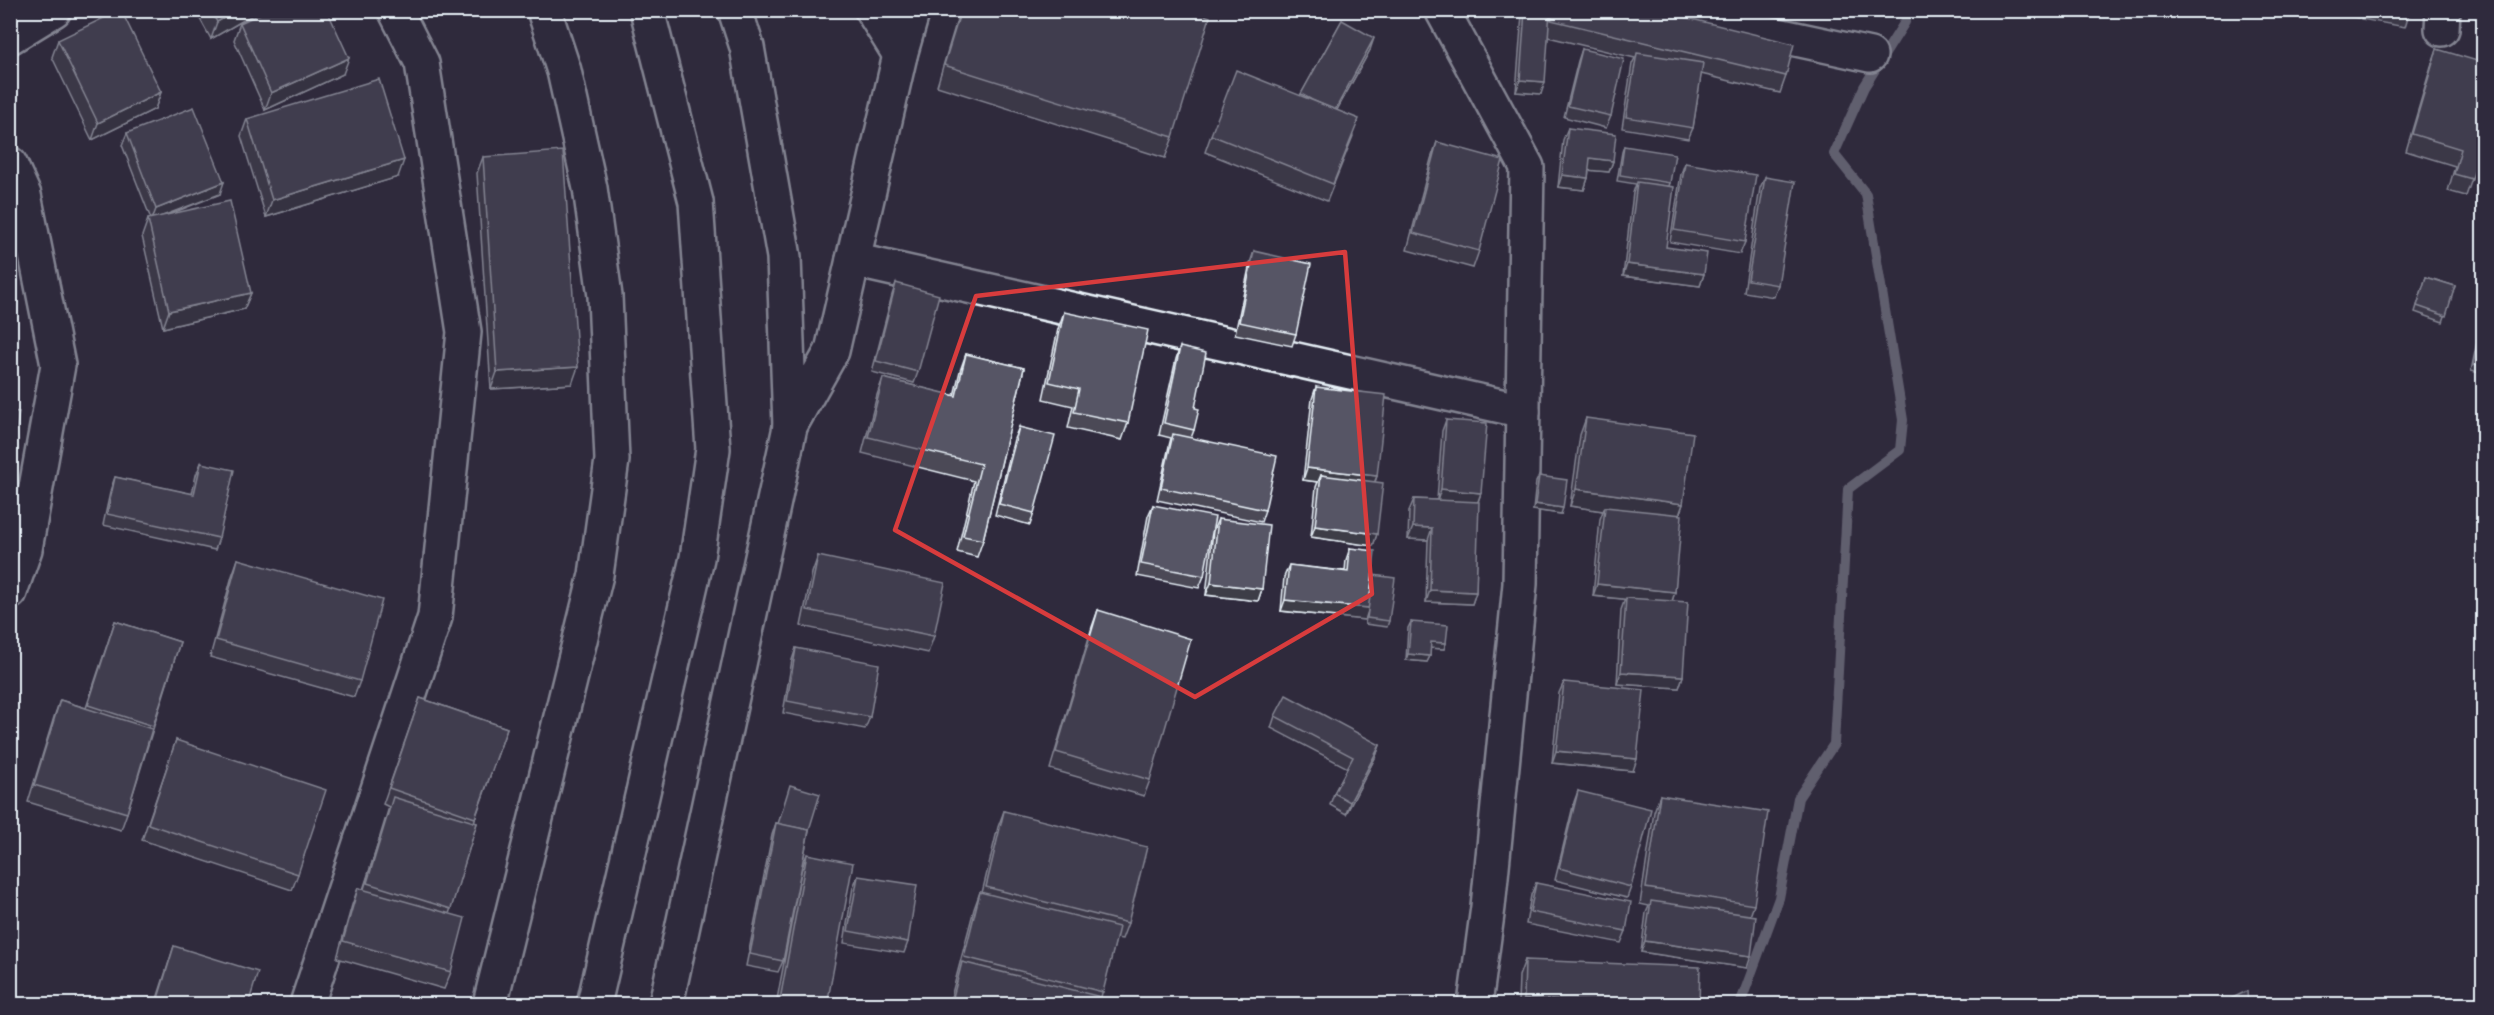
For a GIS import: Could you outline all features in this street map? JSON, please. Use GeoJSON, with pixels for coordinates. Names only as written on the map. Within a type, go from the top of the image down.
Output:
{"type":"FeatureCollection","features":[{"type":"Feature","properties":{"kind":"street"},"geometry":{"type":"LineString","coordinates":[[10,37],[54,10]]}},
{"type":"Feature","properties":{"kind":"street"},"geometry":{"type":"LineString","coordinates":[[307,1005],[435,617],[464,332],[422,63],[395,10]]}},
{"type":"Feature","properties":{"kind":"street"},"geometry":{"type":"LineString","coordinates":[[490,1005],[596,575],[612,460],[605,296],[590,188],[564,71],[544,10]]}},
{"type":"Feature","properties":{"kind":"street"},"geometry":{"type":"LineString","coordinates":[[594,1005],[697,558],[713,449],[696,202],[647,10]]}},
{"type":"Feature","properties":{"kind":"street"},"geometry":{"type":"LineString","coordinates":[[666,1005],[790,427],[784,257],[747,47],[735,10]]}},
{"type":"Feature","properties":{"kind":"street"},"geometry":{"type":"LineString","coordinates":[[872,10],[900,55]]}},
{"type":"Feature","properties":{"kind":"street"},"geometry":{"type":"LineString","coordinates":[[790,427],[832,351],[900,55],[913,10]]}},
{"type":"Feature","properties":{"kind":"street"},"geometry":{"type":"LineString","coordinates":[[1442,10],[1527,166],[1520,584],[1488,907],[1475,1005]]}},
{"type":"Feature","properties":{"kind":"street"},"geometry":{"type":"LineString","coordinates":[[1662,10],[1870,55]]}},
{"type":"Feature","properties":{"kind":"street"},"geometry":{"type":"LineString","coordinates":[[10,164],[24,195],[58,366],[25,549],[10,592]]}},
{"type":"Feature","properties":{"kind":"street"},"geometry":{"type":"LineString","coordinates":[[853,260],[1523,411]]}},
{"type":"Feature","properties":{"kind":"highlighted area"},"geometry":{"type":"Polygon","coordinates":[[[1345,252],[1372,594],[1195,697],[895,530],[976,296],[1345,252]]]}},
{"type":"Feature","properties":{"kind":"building"},"geometry":{"type":"Polygon","coordinates":[[[121,10],[161,92],[98,123],[58,40],[121,10]]]}},
{"type":"Feature","properties":{"kind":"building"},"geometry":{"type":"Polygon","coordinates":[[[210,10],[238,10],[217,22],[210,10]]]}},
{"type":"Feature","properties":{"kind":"building"},"geometry":{"type":"Polygon","coordinates":[[[268,10],[327,10],[349,58],[271,93],[240,23],[268,10]]]}},
{"type":"Feature","properties":{"kind":"building"},"geometry":{"type":"Polygon","coordinates":[[[961,10],[1189,10],[1210,17],[1173,137],[944,65],[961,10]]]}},
{"type":"Feature","properties":{"kind":"building"},"geometry":{"type":"Polygon","coordinates":[[[1525,10],[1550,10],[1545,82],[1520,80],[1525,10]]]}},
{"type":"Feature","properties":{"kind":"building"},"geometry":{"type":"Polygon","coordinates":[[[1554,10],[1655,10],[1794,44],[1786,76],[1551,20],[1554,10]]]}},
{"type":"Feature","properties":{"kind":"building"},"geometry":{"type":"Polygon","coordinates":[[[2384,10],[2410,10],[2410,15],[2384,10]]]}},
{"type":"Feature","properties":{"kind":"building"},"geometry":{"type":"Polygon","coordinates":[[[1342,20],[1374,38],[1335,110],[1301,94],[1342,20]]]}},
{"type":"Feature","properties":{"kind":"building"},"geometry":{"type":"Polygon","coordinates":[[[1582,49],[1624,59],[1611,116],[1568,106],[1582,49]]]}},
{"type":"Feature","properties":{"kind":"building"},"geometry":{"type":"Polygon","coordinates":[[[2437,49],[2484,63],[2484,140],[2472,179],[2454,174],[2461,149],[2412,134],[2437,49]]]}},
{"type":"Feature","properties":{"kind":"building"},"geometry":{"type":"Polygon","coordinates":[[[1637,53],[1703,63],[1693,128],[1626,117],[1637,53]]]}},
{"type":"Feature","properties":{"kind":"building"},"geometry":{"type":"Polygon","coordinates":[[[1236,70],[1359,119],[1333,184],[1211,135],[1236,70]]]}},
{"type":"Feature","properties":{"kind":"building"},"geometry":{"type":"Polygon","coordinates":[[[379,79],[404,160],[272,200],[247,119],[379,79]]]}},
{"type":"Feature","properties":{"kind":"building"},"geometry":{"type":"Polygon","coordinates":[[[194,107],[224,182],[156,209],[127,133],[194,107]]]}},
{"type":"Feature","properties":{"kind":"building"},"geometry":{"type":"Polygon","coordinates":[[[1568,128],[1616,134],[1613,161],[1590,158],[1588,178],[1562,175],[1568,128]]]}},
{"type":"Feature","properties":{"kind":"building"},"geometry":{"type":"Polygon","coordinates":[[[1437,142],[1503,160],[1479,251],[1413,233],[1437,142]]]}},
{"type":"Feature","properties":{"kind":"building"},"geometry":{"type":"Polygon","coordinates":[[[1624,146],[1675,154],[1670,183],[1620,175],[1624,146]]]}},
{"type":"Feature","properties":{"kind":"building"},"geometry":{"type":"Polygon","coordinates":[[[563,151],[578,367],[497,372],[483,157],[563,151]]]}},
{"type":"Feature","properties":{"kind":"building"},"geometry":{"type":"Polygon","coordinates":[[[1685,163],[1756,175],[1745,242],[1674,230],[1685,163]]]}},
{"type":"Feature","properties":{"kind":"building"},"geometry":{"type":"Polygon","coordinates":[[[1765,177],[1795,182],[1778,285],[1748,280],[1765,177]]]}},
{"type":"Feature","properties":{"kind":"building"},"geometry":{"type":"Polygon","coordinates":[[[1637,182],[1674,187],[1666,247],[1707,253],[1704,274],[1627,264],[1637,182]]]}},
{"type":"Feature","properties":{"kind":"building"},"geometry":{"type":"Polygon","coordinates":[[[230,201],[251,293],[169,311],[148,219],[230,201]]]}},
{"type":"Feature","properties":{"kind":"building"},"geometry":{"type":"Polygon","coordinates":[[[1254,251],[1311,264],[1296,334],[1239,322],[1254,251]]]}},
{"type":"Feature","properties":{"kind":"building"},"geometry":{"type":"Polygon","coordinates":[[[2426,277],[2455,286],[2446,316],[2417,306],[2426,277]]]}},
{"type":"Feature","properties":{"kind":"building"},"geometry":{"type":"Polygon","coordinates":[[[896,283],[939,295],[918,372],[876,361],[896,283]]]}},
{"type":"Feature","properties":{"kind":"building"},"geometry":{"type":"Polygon","coordinates":[[[1064,312],[1148,330],[1128,423],[1074,412],[1079,389],[1049,382],[1064,312]]]}},
{"type":"Feature","properties":{"kind":"building"},"geometry":{"type":"Polygon","coordinates":[[[2480,331],[2484,332],[2484,367],[2473,365],[2480,331]]]}},
{"type":"Feature","properties":{"kind":"building"},"geometry":{"type":"Polygon","coordinates":[[[1180,347],[1206,353],[1195,408],[1199,409],[1194,430],[1164,423],[1180,347]]]}},
{"type":"Feature","properties":{"kind":"building"},"geometry":{"type":"Polygon","coordinates":[[[966,354],[1024,368],[983,540],[963,536],[981,464],[868,437],[883,378],[956,396],[966,354]]]}},
{"type":"Feature","properties":{"kind":"building"},"geometry":{"type":"Polygon","coordinates":[[[1316,387],[1386,395],[1377,476],[1307,468],[1316,387]]]}},
{"type":"Feature","properties":{"kind":"building"},"geometry":{"type":"Polygon","coordinates":[[[10,411],[19,412],[10,475],[10,411]]]}},
{"type":"Feature","properties":{"kind":"building"},"geometry":{"type":"Polygon","coordinates":[[[1586,418],[1693,433],[1683,504],[1576,489],[1586,418]]]}},
{"type":"Feature","properties":{"kind":"building"},"geometry":{"type":"Polygon","coordinates":[[[1446,420],[1487,423],[1481,493],[1441,489],[1446,420]]]}},
{"type":"Feature","properties":{"kind":"building"},"geometry":{"type":"Polygon","coordinates":[[[1019,427],[1055,436],[1034,513],[999,504],[1019,427]]]}},
{"type":"Feature","properties":{"kind":"building"},"geometry":{"type":"Polygon","coordinates":[[[1173,434],[1277,456],[1265,510],[1161,488],[1173,434]]]}},
{"type":"Feature","properties":{"kind":"building"},"geometry":{"type":"Polygon","coordinates":[[[201,463],[234,470],[219,538],[107,514],[115,477],[194,494],[201,463]]]}},
{"type":"Feature","properties":{"kind":"building"},"geometry":{"type":"Polygon","coordinates":[[[1321,475],[1383,483],[1377,534],[1315,526],[1321,475]]]}},
{"type":"Feature","properties":{"kind":"building"},"geometry":{"type":"Polygon","coordinates":[[[1539,476],[1567,480],[1563,508],[1535,504],[1539,476]]]}},
{"type":"Feature","properties":{"kind":"building"},"geometry":{"type":"Polygon","coordinates":[[[1414,499],[1479,502],[1476,592],[1430,590],[1432,528],[1413,527],[1414,499]]]}},
{"type":"Feature","properties":{"kind":"building"},"geometry":{"type":"Polygon","coordinates":[[[1153,505],[1215,517],[1204,576],[1141,564],[1153,505]]]}},
{"type":"Feature","properties":{"kind":"building"},"geometry":{"type":"Polygon","coordinates":[[[1605,507],[1682,515],[1675,592],[1597,584],[1605,507]]]}},
{"type":"Feature","properties":{"kind":"building"},"geometry":{"type":"Polygon","coordinates":[[[1218,519],[1269,525],[1262,589],[1211,583],[1218,519]]]}},
{"type":"Feature","properties":{"kind":"building"},"geometry":{"type":"Polygon","coordinates":[[[1350,548],[1375,551],[1369,608],[1285,600],[1289,565],[1348,572],[1350,548]]]}},
{"type":"Feature","properties":{"kind":"building"},"geometry":{"type":"Polygon","coordinates":[[[818,556],[945,583],[934,636],[807,610],[818,556]]]}},
{"type":"Feature","properties":{"kind":"building"},"geometry":{"type":"Polygon","coordinates":[[[238,559],[382,600],[360,681],[216,640],[238,559]]]}},
{"type":"Feature","properties":{"kind":"building"},"geometry":{"type":"Polygon","coordinates":[[[1373,575],[1395,578],[1389,621],[1367,618],[1373,575]]]}},
{"type":"Feature","properties":{"kind":"building"},"geometry":{"type":"Polygon","coordinates":[[[1626,598],[1688,602],[1683,676],[1621,672],[1626,598]]]}},
{"type":"Feature","properties":{"kind":"building"},"geometry":{"type":"Polygon","coordinates":[[[1098,610],[1191,639],[1150,780],[1056,752],[1098,610]]]}},
{"type":"Feature","properties":{"kind":"building"},"geometry":{"type":"Polygon","coordinates":[[[115,621],[180,642],[153,726],[88,705],[115,621]]]}},
{"type":"Feature","properties":{"kind":"building"},"geometry":{"type":"Polygon","coordinates":[[[1411,622],[1448,625],[1446,643],[1431,642],[1430,656],[1408,654],[1411,622]]]}},
{"type":"Feature","properties":{"kind":"building"},"geometry":{"type":"Polygon","coordinates":[[[796,648],[879,664],[870,717],[787,701],[796,648]]]}},
{"type":"Feature","properties":{"kind":"building"},"geometry":{"type":"Polygon","coordinates":[[[1564,682],[1644,690],[1637,759],[1556,751],[1564,682]]]}},
{"type":"Feature","properties":{"kind":"building"},"geometry":{"type":"Polygon","coordinates":[[[1286,695],[1380,745],[1350,802],[1334,793],[1353,757],[1275,716],[1286,695]]]}},
{"type":"Feature","properties":{"kind":"building"},"geometry":{"type":"Polygon","coordinates":[[[420,698],[507,728],[475,818],[389,788],[420,698]]]}},
{"type":"Feature","properties":{"kind":"building"},"geometry":{"type":"Polygon","coordinates":[[[60,700],[152,729],[127,813],[34,785],[60,700]]]}},
{"type":"Feature","properties":{"kind":"building"},"geometry":{"type":"Polygon","coordinates":[[[176,740],[326,790],[298,874],[148,824],[176,740]]]}},
{"type":"Feature","properties":{"kind":"building"},"geometry":{"type":"Polygon","coordinates":[[[790,785],[820,794],[809,830],[778,824],[790,785]]]}},
{"type":"Feature","properties":{"kind":"building"},"geometry":{"type":"Polygon","coordinates":[[[1578,791],[1651,809],[1631,887],[1559,868],[1578,791]]]}},
{"type":"Feature","properties":{"kind":"building"},"geometry":{"type":"Polygon","coordinates":[[[1660,795],[1768,812],[1754,905],[1646,888],[1660,795]]]}},
{"type":"Feature","properties":{"kind":"building"},"geometry":{"type":"Polygon","coordinates":[[[393,797],[477,823],[451,909],[367,883],[393,797]]]}},
{"type":"Feature","properties":{"kind":"building"},"geometry":{"type":"Polygon","coordinates":[[[1004,811],[1147,847],[1128,923],[986,887],[1004,811]]]}},
{"type":"Feature","properties":{"kind":"building"},"geometry":{"type":"Polygon","coordinates":[[[776,823],[809,830],[783,961],[750,954],[776,823]]]}},
{"type":"Feature","properties":{"kind":"building"},"geometry":{"type":"Polygon","coordinates":[[[807,854],[853,863],[827,1005],[779,1005],[807,854]]]}},
{"type":"Feature","properties":{"kind":"building"},"geometry":{"type":"Polygon","coordinates":[[[858,876],[917,885],[908,942],[848,931],[858,876]]]}},
{"type":"Feature","properties":{"kind":"building"},"geometry":{"type":"Polygon","coordinates":[[[1536,883],[1631,902],[1626,931],[1530,912],[1536,883]]]}},
{"type":"Feature","properties":{"kind":"building"},"geometry":{"type":"Polygon","coordinates":[[[358,888],[465,918],[451,972],[343,941],[358,888]]]}},
{"type":"Feature","properties":{"kind":"building"},"geometry":{"type":"Polygon","coordinates":[[[980,892],[1119,927],[1103,992],[964,957],[980,892]]]}},
{"type":"Feature","properties":{"kind":"building"},"geometry":{"type":"Polygon","coordinates":[[[1651,901],[1756,916],[1751,956],[1645,941],[1651,901]]]}},
{"type":"Feature","properties":{"kind":"building"},"geometry":{"type":"Polygon","coordinates":[[[174,946],[258,972],[248,1005],[156,1005],[174,946]]]}},
{"type":"Feature","properties":{"kind":"building"},"geometry":{"type":"Polygon","coordinates":[[[1525,960],[1700,967],[1699,1005],[1524,999],[1525,960]]]}},
{"type":"Feature","properties":{"kind":"building"},"geometry":{"type":"Polygon","coordinates":[[[962,962],[1101,997],[1099,1005],[951,1005],[962,962]]]}},
{"type":"Feature","properties":{"kind":"building"},"geometry":{"type":"Polygon","coordinates":[[[2247,991],[2248,1005],[2218,1005],[2247,991]]]}},
{"type":"Feature","properties":{"kind":"building"},"geometry":{"type":"Polygon","coordinates":[[[1514,1003],[1559,1005],[1514,1005],[1514,1003]]]}},
{"type":"Feature","properties":{"kind":"waterway"},"geometry":{"type":"LineString","coordinates":[[1740,1004],[1779,898],[1798,798],[1834,744],[1848,489],[1900,450],[1903,420],[1866,194],[1834,154],[1864,87],[1905,22],[1908,10]]}}]}
